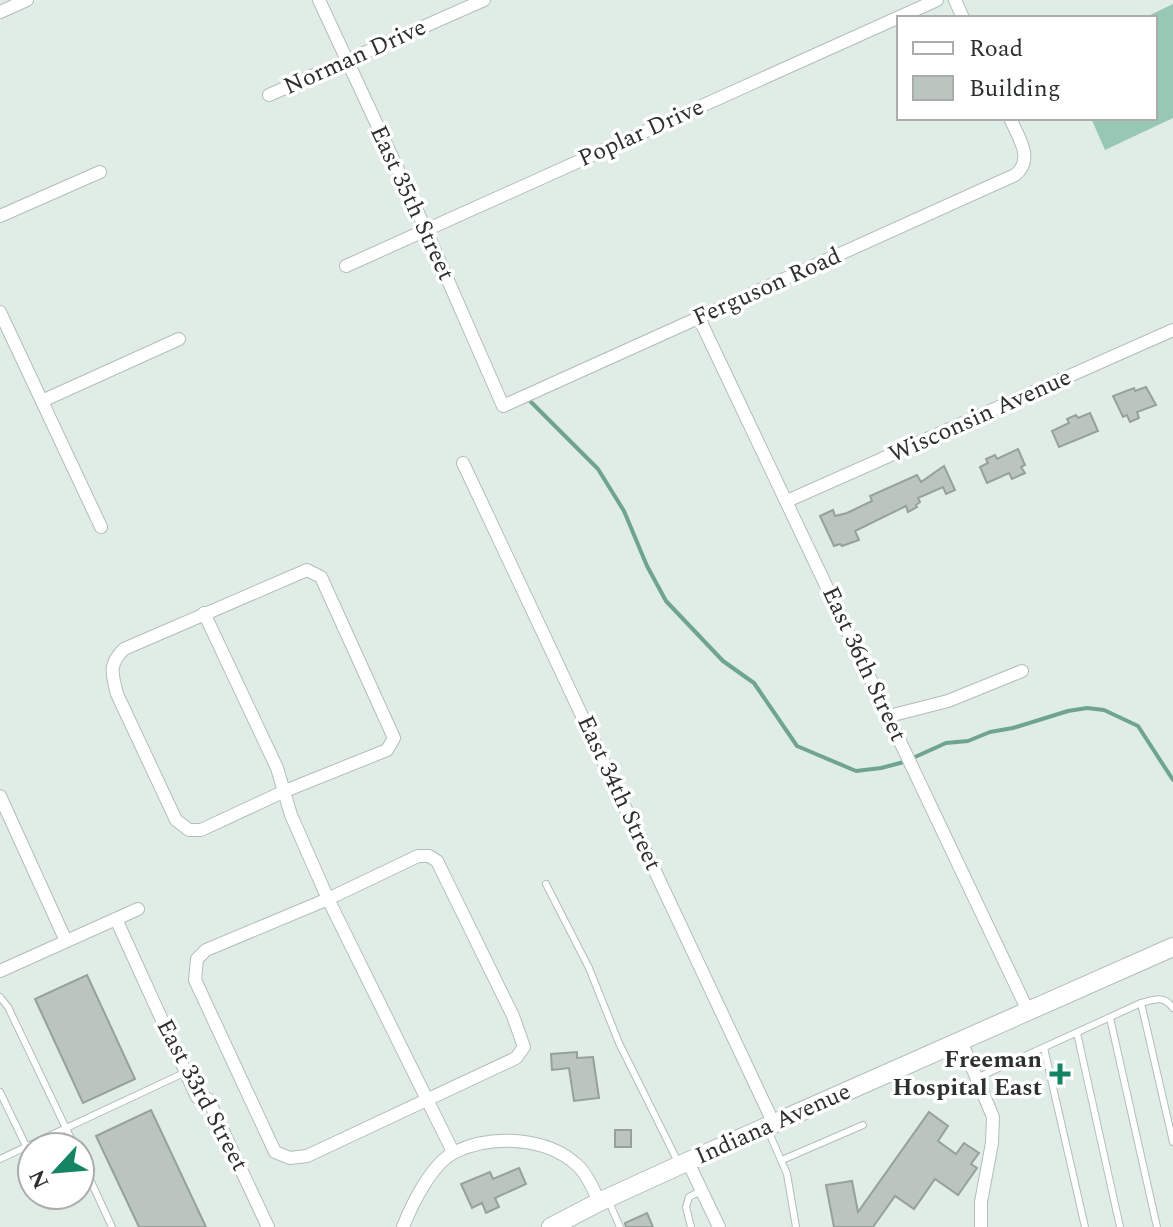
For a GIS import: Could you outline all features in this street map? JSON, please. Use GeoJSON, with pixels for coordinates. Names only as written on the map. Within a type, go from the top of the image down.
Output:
{"type":"FeatureCollection","features":[{"type":"Feature","properties":{"kind":"street"},"geometry":{"type":"LineString","coordinates":[[0,12],[27,0]]}},
{"type":"Feature","properties":{"kind":"street","name":"East 35th Street"},"geometry":{"type":"LineString","coordinates":[[319,0],[426,230],[503,406]]}},
{"type":"Feature","properties":{"kind":"street","name":"Norman Drive"},"geometry":{"type":"LineString","coordinates":[[269,95],[484,0]]}},
{"type":"Feature","properties":{"kind":"street","name":"Poplar Drive"},"geometry":{"type":"LineString","coordinates":[[901,16],[937,0]]}},
{"type":"Feature","properties":{"kind":"street","name":"Poplar Drive"},"geometry":{"type":"LineString","coordinates":[[346,266],[897,18]]}},
{"type":"Feature","properties":{"kind":"street","name":"Ferguson Road"},"geometry":{"type":"LineString","coordinates":[[503,406],[1015,175],[1023,169],[1025,162],[1023,148],[1011,120]]}},
{"type":"Feature","properties":{"kind":"street"},"geometry":{"type":"LineString","coordinates":[[0,216],[100,172]]}},
{"type":"Feature","properties":{"kind":"street"},"geometry":{"type":"LineString","coordinates":[[0,312],[101,527]]}},
{"type":"Feature","properties":{"kind":"street","name":"East 36th Street"},"geometry":{"type":"LineString","coordinates":[[699,318],[1028,1011]]}},
{"type":"Feature","properties":{"kind":"street","name":"Wisconsin Avenue"},"geometry":{"type":"LineString","coordinates":[[787,501],[1173,330]]}},
{"type":"Feature","properties":{"kind":"street"},"geometry":{"type":"LineString","coordinates":[[42,401],[179,339]]}},
{"type":"Feature","properties":{"kind":"street","name":"East 34th Street"},"geometry":{"type":"LineString","coordinates":[[463,463],[770,1125]]}},
{"type":"Feature","properties":{"kind":"street"},"geometry":{"type":"LineString","coordinates":[[307,570],[321,577],[394,738],[387,750],[285,791],[201,830],[189,830],[176,820],[117,694],[112,674],[114,659],[124,649],[204,613],[307,570]]}},
{"type":"Feature","properties":{"kind":"street"},"geometry":{"type":"LineString","coordinates":[[204,613],[277,768],[291,815],[328,899],[453,1152]]}},
{"type":"Feature","properties":{"kind":"street"},"geometry":{"type":"LineString","coordinates":[[889,716],[948,701],[1022,671]]}},
{"type":"Feature","properties":{"kind":"street"},"geometry":{"type":"LineString","coordinates":[[0,796],[66,941]]}},
{"type":"Feature","properties":{"kind":"street"},"geometry":{"type":"LineString","coordinates":[[418,856],[429,856],[437,861],[513,1016],[524,1047],[516,1058],[307,1156],[290,1158],[275,1152],[195,980],[197,959],[206,950],[328,899],[418,856]]}},
{"type":"Feature","properties":{"kind":"street"},"geometry":{"type":"LineString","coordinates":[[0,971],[138,909]]}},
{"type":"Feature","properties":{"kind":"street","name":"East 33rd Street"},"geometry":{"type":"LineString","coordinates":[[116,919],[197,1097],[208,1099],[268,1227]]}},
{"type":"Feature","properties":{"kind":"street","name":"Indiana Avenue"},"geometry":{"type":"LineString","coordinates":[[551,1227],[684,1163],[1173,947]]}},
{"type":"Feature","properties":{"kind":"street"},"geometry":{"type":"LineString","coordinates":[[961,1041],[979,1077],[993,1117],[992,1143],[981,1202],[981,1227]]}},
{"type":"Feature","properties":{"kind":"street"},"geometry":{"type":"LineString","coordinates":[[403,1227],[418,1194],[453,1152],[486,1144],[516,1141],[545,1147],[578,1165],[603,1200]]}},
{"type":"Feature","properties":{"kind":"street"},"geometry":{"type":"LineString","coordinates":[[684,1163],[719,1227]]}},
{"type":"Feature","properties":{"kind":"lane"},"geometry":{"type":"LineString","coordinates":[[546,884],[589,968],[619,1043],[684,1163]]}},
{"type":"Feature","properties":{"kind":"lane"},"geometry":{"type":"LineString","coordinates":[[0,997],[8,1007],[67,1131]]}},
{"type":"Feature","properties":{"kind":"lane"},"geometry":{"type":"LineString","coordinates":[[979,1077],[1141,1003],[1160,998],[1168,1001],[1173,1008]]}},
{"type":"Feature","properties":{"kind":"lane"},"geometry":{"type":"LineString","coordinates":[[1141,1003],[1173,1142]]}},
{"type":"Feature","properties":{"kind":"lane"},"geometry":{"type":"LineString","coordinates":[[1110,1018],[1157,1227]]}},
{"type":"Feature","properties":{"kind":"lane"},"geometry":{"type":"LineString","coordinates":[[1077,1033],[1120,1227]]}},
{"type":"Feature","properties":{"kind":"lane"},"geometry":{"type":"LineString","coordinates":[[1044,1048],[1085,1227]]}},
{"type":"Feature","properties":{"kind":"lane"},"geometry":{"type":"LineString","coordinates":[[57,1131],[186,1072]]}},
{"type":"Feature","properties":{"kind":"lane"},"geometry":{"type":"LineString","coordinates":[[0,1092],[19,1131]]}},
{"type":"Feature","properties":{"kind":"lane"},"geometry":{"type":"LineString","coordinates":[[770,1125],[787,1174],[796,1227]]}},
{"type":"Feature","properties":{"kind":"lane"},"geometry":{"type":"LineString","coordinates":[[782,1160],[863,1125]]}},
{"type":"Feature","properties":{"kind":"lane"},"geometry":{"type":"LineString","coordinates":[[691,1227],[686,1207],[689,1197],[702,1191]]}},
{"type":"Feature","properties":{"kind":"lane"},"geometry":{"type":"LineString","coordinates":[[96,1192],[112,1227]]}},
{"type":"Feature","properties":{"kind":"lane"},"geometry":{"type":"LineString","coordinates":[[603,1200],[620,1227]]}},
{"type":"Feature","properties":{"kind":"green space"},"geometry":{"type":"Polygon","coordinates":[[[1173,4],[1173,118],[1105,150],[1092,120],[1157,120],[1157,16],[1148,16],[1173,4]]]}},
{"type":"Feature","properties":{"kind":"building"},"geometry":{"type":"Polygon","coordinates":[[[1146,387],[1156,405],[1137,412],[1139,418],[1130,422],[1127,415],[1123,417],[1113,396],[1146,387]]]}},
{"type":"Feature","properties":{"kind":"building"},"geometry":{"type":"Polygon","coordinates":[[[1090,413],[1098,431],[1059,447],[1052,431],[1069,423],[1067,419],[1090,413]]]}},
{"type":"Feature","properties":{"kind":"building"},"geometry":{"type":"Polygon","coordinates":[[[1018,449],[1025,473],[1012,479],[1009,473],[987,483],[980,467],[988,463],[986,459],[995,455],[997,459],[1018,449]]]}},
{"type":"Feature","properties":{"kind":"building"},"geometry":{"type":"Polygon","coordinates":[[[944,466],[955,490],[946,494],[943,487],[918,498],[920,502],[917,507],[908,512],[906,506],[855,531],[859,540],[834,546],[820,516],[833,510],[835,516],[847,513],[872,501],[870,496],[917,475],[921,482],[944,466]]]}},
{"type":"Feature","properties":{"kind":"building"},"geometry":{"type":"Polygon","coordinates":[[[87,975],[135,1079],[83,1103],[35,999],[87,975]]]}},
{"type":"Feature","properties":{"kind":"building"},"geometry":{"type":"Polygon","coordinates":[[[577,1052],[577,1058],[593,1057],[599,1098],[574,1101],[569,1068],[552,1070],[551,1054],[577,1052]]]}},
{"type":"Feature","properties":{"kind":"building"},"geometry":{"type":"Polygon","coordinates":[[[151,1110],[206,1227],[139,1227],[96,1136],[151,1110]]]}},
{"type":"Feature","properties":{"kind":"building"},"geometry":{"type":"Polygon","coordinates":[[[929,1112],[948,1126],[938,1141],[956,1154],[964,1143],[979,1153],[971,1164],[977,1168],[958,1195],[935,1179],[914,1209],[895,1196],[873,1227],[834,1227],[826,1185],[852,1181],[858,1212],[929,1112]]]}},
{"type":"Feature","properties":{"kind":"building"},"geometry":{"type":"Polygon","coordinates":[[[615,1130],[631,1130],[631,1147],[615,1147],[615,1130]]]}},
{"type":"Feature","properties":{"kind":"building"},"geometry":{"type":"Polygon","coordinates":[[[519,1168],[526,1184],[495,1198],[499,1207],[486,1213],[482,1203],[472,1208],[461,1184],[490,1172],[493,1179],[519,1168]]]}},
{"type":"Feature","properties":{"kind":"building"},"geometry":{"type":"Polygon","coordinates":[[[647,1213],[653,1227],[626,1227],[625,1223],[647,1213]]]}},
{"type":"Feature","properties":{"kind":"waterway"},"geometry":{"type":"LineString","coordinates":[[526,397],[598,469],[624,511],[647,566],[666,601],[723,661],[754,683],[797,746],[856,771],[881,768],[904,762],[946,743],[968,741],[990,732],[1087,708],[1104,710],[1138,726],[1173,780]]}},
{"type":"Feature","properties":{"kind":"place","name":"Freeman Hospital East"},"geometry":{"type":"Point","coordinates":[1060,1074]}}]}
